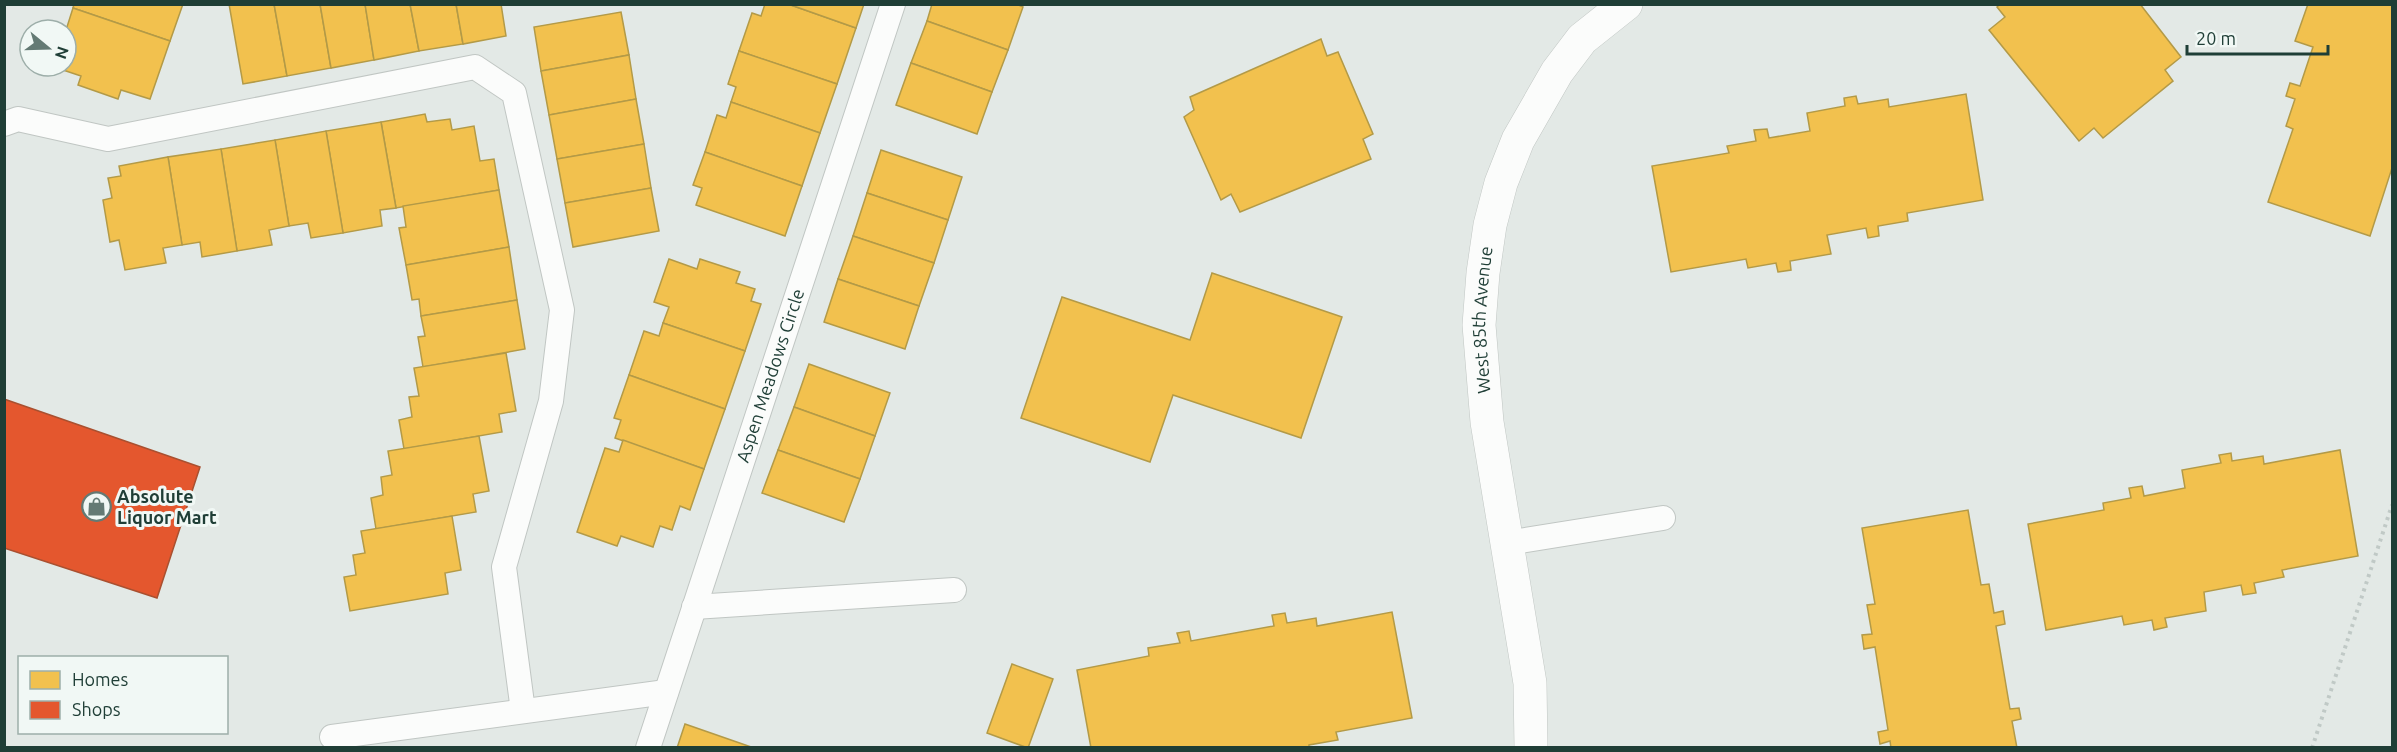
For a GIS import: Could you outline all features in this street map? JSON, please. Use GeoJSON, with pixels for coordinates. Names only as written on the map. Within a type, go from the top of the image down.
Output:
{"type":"FeatureCollection","features":[{"type":"Feature","properties":{"kind":"street","name":"West 85th Avenue"},"geometry":{"type":"LineString","coordinates":[[1531,747],[1530,682],[1487,422],[1479,325],[1483,273],[1490,225],[1501,183],[1518,140],[1557,72],[1582,39],[1626,4]]}},
{"type":"Feature","properties":{"kind":"lane","name":"Aspen Meadows Circle"},"geometry":{"type":"LineString","coordinates":[[648,747],[893,4]]}},
{"type":"Feature","properties":{"kind":"lane"},"geometry":{"type":"LineString","coordinates":[[11,122],[108,139],[476,67],[514,93],[562,310],[551,400],[504,567],[523,711]]}},
{"type":"Feature","properties":{"kind":"lane"},"geometry":{"type":"LineString","coordinates":[[1507,543],[1663,518]]}},
{"type":"Feature","properties":{"kind":"lane"},"geometry":{"type":"LineString","coordinates":[[694,607],[954,590]]}},
{"type":"Feature","properties":{"kind":"lane"},"geometry":{"type":"LineString","coordinates":[[332,737],[666,692]]}},
{"type":"Feature","properties":{"kind":"path"},"geometry":{"type":"LineString","coordinates":[[2312,747],[2392,505]]}},
{"type":"Feature","properties":{"kind":"building: Homes"},"geometry":{"type":"Polygon","coordinates":[[[74,4],[183,4],[170,41],[73,8],[74,4]]]}},
{"type":"Feature","properties":{"kind":"building: Homes"},"geometry":{"type":"Polygon","coordinates":[[[229,4],[274,4],[287,76],[243,84],[229,4]]]}},
{"type":"Feature","properties":{"kind":"building: Homes"},"geometry":{"type":"Polygon","coordinates":[[[274,4],[320,4],[331,68],[287,76],[274,4]]]}},
{"type":"Feature","properties":{"kind":"building: Homes"},"geometry":{"type":"Polygon","coordinates":[[[320,4],[365,4],[374,60],[331,68],[320,4]]]}},
{"type":"Feature","properties":{"kind":"building: Homes"},"geometry":{"type":"Polygon","coordinates":[[[365,4],[410,4],[419,51],[374,60],[365,4]]]}},
{"type":"Feature","properties":{"kind":"building: Homes"},"geometry":{"type":"Polygon","coordinates":[[[410,4],[456,4],[463,44],[419,51],[410,4]]]}},
{"type":"Feature","properties":{"kind":"building: Homes"},"geometry":{"type":"Polygon","coordinates":[[[456,4],[501,4],[506,36],[463,44],[456,4]]]}},
{"type":"Feature","properties":{"kind":"building: Homes"},"geometry":{"type":"Polygon","coordinates":[[[765,4],[788,4],[856,28],[837,84],[739,51],[752,13],[761,16],[765,4]]]}},
{"type":"Feature","properties":{"kind":"building: Homes"},"geometry":{"type":"Polygon","coordinates":[[[788,4],[864,4],[856,28],[788,4]]]}},
{"type":"Feature","properties":{"kind":"building: Homes"},"geometry":{"type":"Polygon","coordinates":[[[932,4],[1016,4],[1023,7],[1008,50],[927,21],[932,4]]]}},
{"type":"Feature","properties":{"kind":"building: Homes"},"geometry":{"type":"Polygon","coordinates":[[[2000,4],[2140,4],[2181,57],[2165,70],[2173,81],[2103,138],[2094,128],[2079,141],[1989,30],[2005,17],[1997,7],[2000,4]]]}},
{"type":"Feature","properties":{"kind":"building: Homes"},"geometry":{"type":"Polygon","coordinates":[[[2308,4],[2392,4],[2392,168],[2370,236],[2268,202],[2293,129],[2286,126],[2295,99],[2286,96],[2290,83],[2300,86],[2313,47],[2295,41],[2308,4]]]}},
{"type":"Feature","properties":{"kind":"building: Homes"},"geometry":{"type":"Polygon","coordinates":[[[73,8],[170,41],[150,99],[121,90],[118,99],[78,85],[81,76],[78,75],[78,18],[70,18],[73,8]]]}},
{"type":"Feature","properties":{"kind":"building: Homes"},"geometry":{"type":"Polygon","coordinates":[[[621,12],[629,55],[541,71],[534,27],[621,12]]]}},
{"type":"Feature","properties":{"kind":"building: Homes"},"geometry":{"type":"Polygon","coordinates":[[[927,21],[1008,50],[992,92],[911,63],[927,21]]]}},
{"type":"Feature","properties":{"kind":"building: Homes"},"geometry":{"type":"Polygon","coordinates":[[[1321,39],[1327,56],[1338,52],[1373,134],[1363,139],[1371,159],[1240,212],[1231,194],[1221,200],[1184,117],[1194,110],[1190,97],[1321,39]]]}},
{"type":"Feature","properties":{"kind":"building: Homes"},"geometry":{"type":"Polygon","coordinates":[[[739,51],[837,84],[820,133],[731,102],[736,87],[728,84],[739,51]]]}},
{"type":"Feature","properties":{"kind":"building: Homes"},"geometry":{"type":"Polygon","coordinates":[[[629,55],[636,99],[549,115],[541,71],[629,55]]]}},
{"type":"Feature","properties":{"kind":"building: Homes"},"geometry":{"type":"Polygon","coordinates":[[[911,63],[992,92],[977,134],[896,105],[911,63]]]}},
{"type":"Feature","properties":{"kind":"building: Homes"},"geometry":{"type":"Polygon","coordinates":[[[1966,94],[1983,200],[1907,213],[1908,221],[1878,226],[1879,236],[1868,238],[1866,228],[1827,235],[1831,254],[1790,261],[1791,270],[1778,272],[1776,263],[1748,268],[1746,259],[1671,272],[1652,166],[1729,153],[1727,146],[1756,141],[1754,130],[1767,129],[1769,138],[1810,131],[1807,113],[1845,106],[1844,98],[1856,96],[1858,104],[1888,99],[1889,107],[1966,94]]]}},
{"type":"Feature","properties":{"kind":"building: Homes"},"geometry":{"type":"Polygon","coordinates":[[[636,99],[644,144],[557,159],[549,115],[636,99]]]}},
{"type":"Feature","properties":{"kind":"building: Homes"},"geometry":{"type":"Polygon","coordinates":[[[731,102],[820,133],[802,186],[705,152],[717,115],[726,118],[731,102]]]}},
{"type":"Feature","properties":{"kind":"building: Homes"},"geometry":{"type":"Polygon","coordinates":[[[425,114],[427,122],[450,119],[452,130],[474,126],[480,161],[494,159],[499,190],[396,208],[381,122],[425,114]]]}},
{"type":"Feature","properties":{"kind":"building: Homes"},"geometry":{"type":"Polygon","coordinates":[[[381,122],[396,208],[380,210],[382,226],[343,233],[326,131],[381,122]]]}},
{"type":"Feature","properties":{"kind":"building: Homes"},"geometry":{"type":"Polygon","coordinates":[[[326,131],[343,233],[311,238],[308,223],[289,226],[275,140],[326,131]]]}},
{"type":"Feature","properties":{"kind":"building: Homes"},"geometry":{"type":"Polygon","coordinates":[[[275,140],[289,226],[269,230],[272,245],[237,251],[221,149],[275,140]]]}},
{"type":"Feature","properties":{"kind":"building: Homes"},"geometry":{"type":"Polygon","coordinates":[[[644,144],[651,188],[565,203],[557,159],[644,144]]]}},
{"type":"Feature","properties":{"kind":"building: Homes"},"geometry":{"type":"Polygon","coordinates":[[[221,149],[237,251],[202,257],[200,242],[182,245],[168,157],[221,149]]]}},
{"type":"Feature","properties":{"kind":"building: Homes"},"geometry":{"type":"Polygon","coordinates":[[[881,150],[962,177],[948,220],[867,193],[881,150]]]}},
{"type":"Feature","properties":{"kind":"building: Homes"},"geometry":{"type":"Polygon","coordinates":[[[705,152],[802,186],[785,236],[696,205],[702,188],[693,185],[705,152]]]}},
{"type":"Feature","properties":{"kind":"building: Homes"},"geometry":{"type":"Polygon","coordinates":[[[168,157],[182,245],[163,248],[166,263],[125,270],[119,240],[110,242],[103,200],[112,198],[108,178],[121,176],[119,166],[168,157]]]}},
{"type":"Feature","properties":{"kind":"building: Homes"},"geometry":{"type":"Polygon","coordinates":[[[651,188],[659,231],[573,247],[565,203],[651,188]]]}},
{"type":"Feature","properties":{"kind":"building: Homes"},"geometry":{"type":"Polygon","coordinates":[[[499,190],[509,247],[406,265],[399,228],[406,227],[403,206],[499,190]]]}},
{"type":"Feature","properties":{"kind":"building: Homes"},"geometry":{"type":"Polygon","coordinates":[[[867,193],[948,220],[934,263],[853,236],[867,193]]]}},
{"type":"Feature","properties":{"kind":"building: Homes"},"geometry":{"type":"Polygon","coordinates":[[[853,236],[934,263],[919,306],[838,279],[853,236]]]}},
{"type":"Feature","properties":{"kind":"building: Homes"},"geometry":{"type":"Polygon","coordinates":[[[509,247],[517,300],[421,316],[419,299],[412,300],[406,265],[509,247]]]}},
{"type":"Feature","properties":{"kind":"building: Homes"},"geometry":{"type":"Polygon","coordinates":[[[669,259],[697,269],[700,259],[740,272],[736,283],[755,289],[751,301],[761,304],[745,351],[663,323],[669,307],[654,302],[669,259]]]}},
{"type":"Feature","properties":{"kind":"building: Homes"},"geometry":{"type":"Polygon","coordinates":[[[1212,273],[1342,317],[1301,438],[1173,395],[1150,462],[1021,418],[1062,297],[1190,340],[1212,273]]]}},
{"type":"Feature","properties":{"kind":"building: Homes"},"geometry":{"type":"Polygon","coordinates":[[[838,279],[919,306],[905,349],[824,322],[838,279]]]}},
{"type":"Feature","properties":{"kind":"building: Homes"},"geometry":{"type":"Polygon","coordinates":[[[517,300],[525,349],[423,367],[418,337],[425,336],[421,316],[517,300]]]}},
{"type":"Feature","properties":{"kind":"building: Homes"},"geometry":{"type":"Polygon","coordinates":[[[663,323],[745,351],[725,409],[629,375],[644,331],[659,336],[663,323]]]}},
{"type":"Feature","properties":{"kind":"building: Homes"},"geometry":{"type":"Polygon","coordinates":[[[506,353],[516,411],[499,414],[502,432],[404,449],[399,420],[412,417],[409,397],[419,396],[414,368],[506,353]]]}},
{"type":"Feature","properties":{"kind":"building: Homes"},"geometry":{"type":"Polygon","coordinates":[[[809,364],[890,393],[875,436],[794,407],[809,364]]]}},
{"type":"Feature","properties":{"kind":"building: Homes"},"geometry":{"type":"Polygon","coordinates":[[[629,375],[725,409],[704,469],[615,438],[621,420],[614,418],[629,375]]]}},
{"type":"Feature","properties":{"kind":"building: Homes"},"geometry":{"type":"Polygon","coordinates":[[[794,407],[875,436],[860,479],[778,450],[794,407]]]}},
{"type":"Feature","properties":{"kind":"building: Homes"},"geometry":{"type":"Polygon","coordinates":[[[479,436],[489,491],[473,494],[476,512],[376,529],[371,498],[383,495],[381,477],[392,475],[388,451],[479,436]]]}},
{"type":"Feature","properties":{"kind":"building: Homes"},"geometry":{"type":"Polygon","coordinates":[[[623,440],[704,469],[690,510],[680,506],[672,530],[660,526],[653,547],[621,536],[617,546],[577,532],[605,448],[619,452],[623,440]]]}},
{"type":"Feature","properties":{"kind":"building: Homes"},"geometry":{"type":"Polygon","coordinates":[[[778,450],[860,479],[844,522],[762,493],[778,450]]]}},
{"type":"Feature","properties":{"kind":"building: Homes"},"geometry":{"type":"Polygon","coordinates":[[[2340,450],[2358,556],[2282,570],[2284,577],[2254,583],[2256,593],[2243,595],[2241,585],[2204,592],[2206,611],[2165,618],[2167,627],[2154,630],[2152,620],[2124,625],[2122,616],[2046,630],[2028,524],[2104,510],[2103,503],[2131,498],[2129,488],[2142,486],[2144,496],[2185,488],[2182,470],[2221,463],[2219,455],[2231,453],[2232,461],[2263,456],[2264,464],[2340,450]]]}},
{"type":"Feature","properties":{"kind":"building: Homes"},"geometry":{"type":"Polygon","coordinates":[[[1968,510],[1981,585],[1989,584],[1994,613],[2003,611],[2005,624],[1996,626],[2010,709],[2019,708],[2021,719],[2012,721],[2017,748],[1891,748],[1890,741],[1880,744],[1878,732],[1888,730],[1875,647],[1864,649],[1862,635],[1872,634],[1867,605],[1875,604],[1862,528],[1968,510]]]}},
{"type":"Feature","properties":{"kind":"building: Homes"},"geometry":{"type":"Polygon","coordinates":[[[452,516],[461,570],[445,573],[448,594],[350,611],[344,577],[356,575],[353,555],[365,553],[361,531],[452,516]]]}},
{"type":"Feature","properties":{"kind":"building: Homes"},"geometry":{"type":"Polygon","coordinates":[[[1392,612],[1412,718],[1336,732],[1338,740],[1309,745],[1309,748],[1091,748],[1077,670],[1149,656],[1148,648],[1180,643],[1177,633],[1189,631],[1191,641],[1274,626],[1272,615],[1285,613],[1287,623],[1316,618],[1317,626],[1392,612]]]}},
{"type":"Feature","properties":{"kind":"building: Homes"},"geometry":{"type":"Polygon","coordinates":[[[1012,664],[1053,679],[1028,748],[987,733],[1012,664]]]}},
{"type":"Feature","properties":{"kind":"building: Homes"},"geometry":{"type":"Polygon","coordinates":[[[685,724],[754,748],[677,748],[685,724]]]}},
{"type":"Feature","properties":{"kind":"building: Shops","name":"Absolute Liquor Mart"},"geometry":{"type":"Polygon","coordinates":[[[4,399],[200,467],[157,598],[4,548],[4,399]]]}},
{"type":"Feature","properties":{"kind":"place","name":"Absolute Liquor Mart"},"geometry":{"type":"Point","coordinates":[96,507]}}]}
